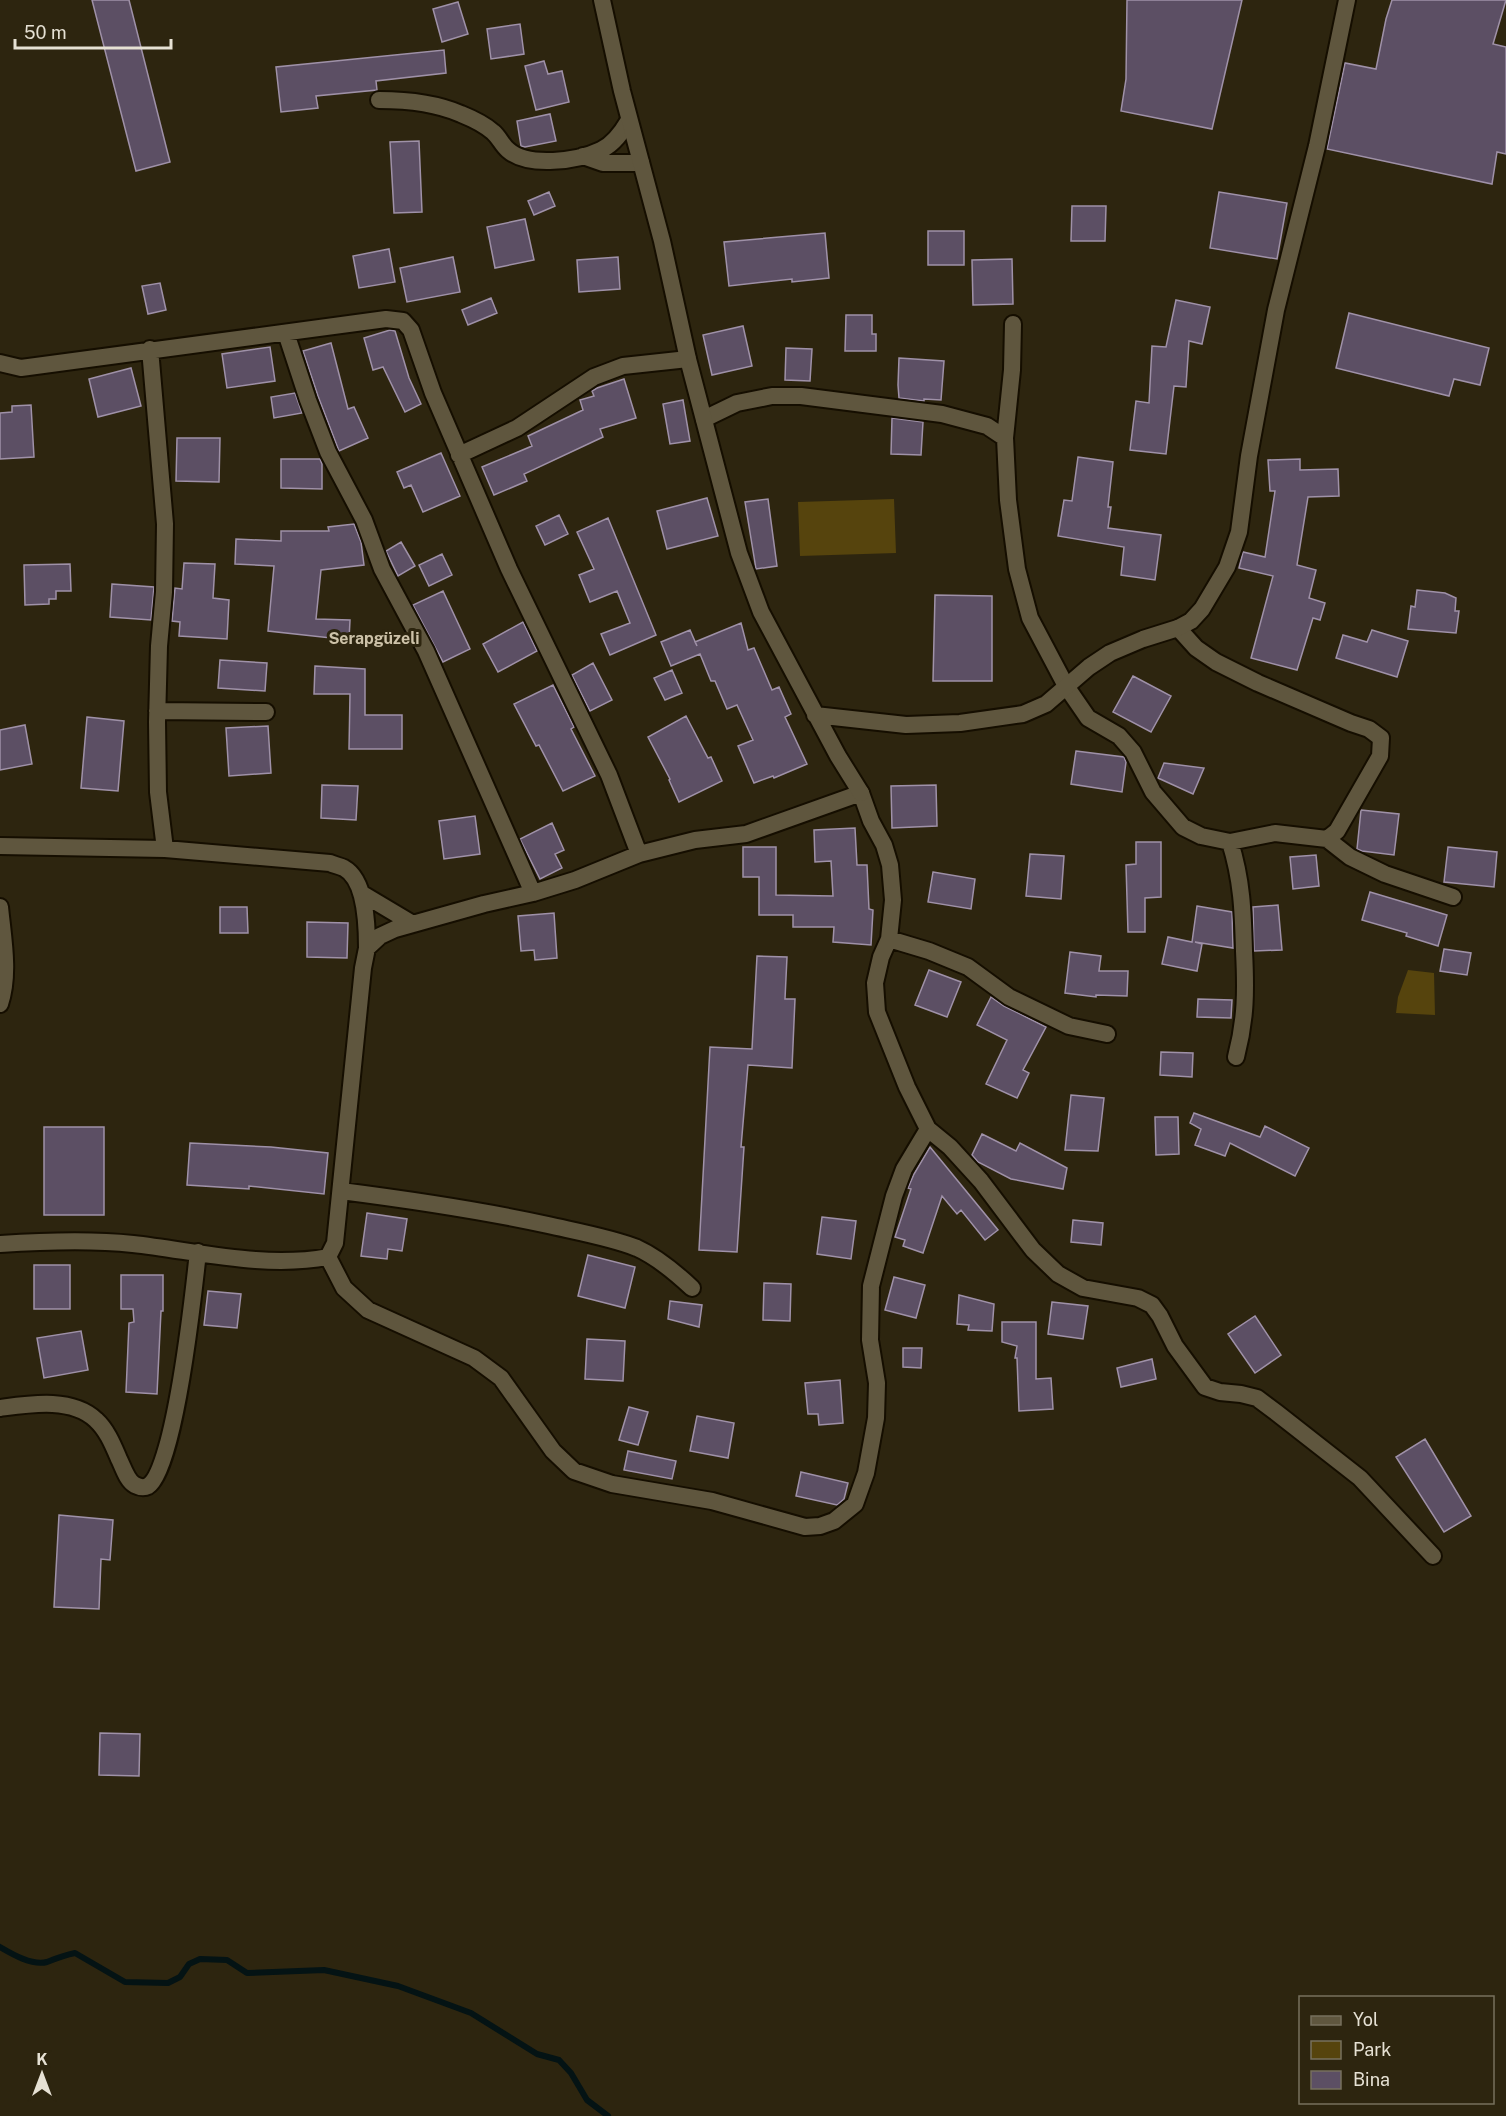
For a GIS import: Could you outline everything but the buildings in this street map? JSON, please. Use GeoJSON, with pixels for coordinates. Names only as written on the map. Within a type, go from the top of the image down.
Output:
{"type":"FeatureCollection","features":[{"type":"Feature","properties":{"kind":"street"},"geometry":{"type":"LineString","coordinates":[[602,0],[630,120],[662,241],[688,359],[739,553],[761,612],[815,715],[861,793],[870,821],[885,845],[890,865],[893,900],[889,939],[881,957],[875,983],[877,1012],[907,1087],[928,1130],[950,1147],[973,1172],[1034,1250],[1058,1274],[1083,1288],[1127,1295],[1152,1305],[1175,1347],[1205,1387],[1257,1398],[1278,1413],[1360,1478],[1433,1556]]}},
{"type":"Feature","properties":{"kind":"street"},"geometry":{"type":"LineString","coordinates":[[815,715],[906,725],[960,723],[1023,714],[1046,704],[1065,686],[1110,653],[1178,628],[1191,621],[1202,609],[1227,567],[1239,532],[1249,456],[1276,310],[1317,146],[1347,0]]}},
{"type":"Feature","properties":{"kind":"street"},"geometry":{"type":"LineString","coordinates":[[379,100],[421,103],[460,114],[492,132],[508,151],[526,159],[577,159],[603,150],[620,135],[630,120]]}},
{"type":"Feature","properties":{"kind":"street"},"geometry":{"type":"LineString","coordinates":[[584,156],[603,163],[641,163]]}},
{"type":"Feature","properties":{"kind":"street"},"geometry":{"type":"LineString","coordinates":[[0,363],[21,368],[386,319],[403,321],[411,330],[433,393],[509,569],[609,776],[639,854]]}},
{"type":"Feature","properties":{"kind":"street"},"geometry":{"type":"LineString","coordinates":[[1013,324],[1012,370],[1005,438],[1008,500],[1017,569],[1030,618],[1065,686],[1088,718],[1119,736],[1133,752],[1153,792],[1183,827],[1201,836],[1230,842],[1275,832],[1326,839],[1350,857],[1376,870],[1452,897]]}},
{"type":"Feature","properties":{"kind":"street"},"geometry":{"type":"LineString","coordinates":[[286,333],[328,452],[364,520],[382,569],[426,651],[533,893]]}},
{"type":"Feature","properties":{"kind":"street"},"geometry":{"type":"LineString","coordinates":[[150,349],[165,524],[164,592],[159,646],[157,711],[158,792],[165,849]]}},
{"type":"Feature","properties":{"kind":"street"},"geometry":{"type":"LineString","coordinates":[[459,455],[517,428],[594,377],[623,366],[688,359]]}},
{"type":"Feature","properties":{"kind":"street"},"geometry":{"type":"LineString","coordinates":[[704,419],[737,403],[772,396],[801,396],[942,414],[987,426],[1005,438]]}},
{"type":"Feature","properties":{"kind":"street"},"geometry":{"type":"LineString","coordinates":[[1178,628],[1196,648],[1216,662],[1258,683],[1369,729],[1381,738],[1380,756],[1337,831],[1326,839]]}},
{"type":"Feature","properties":{"kind":"street"},"geometry":{"type":"LineString","coordinates":[[157,711],[266,712]]}},
{"type":"Feature","properties":{"kind":"street"},"geometry":{"type":"LineString","coordinates":[[367,948],[380,936],[395,929],[533,893],[639,854],[695,840],[746,834],[861,793]]}},
{"type":"Feature","properties":{"kind":"street"},"geometry":{"type":"LineString","coordinates":[[1230,842],[1239,869],[1243,897],[1246,1000],[1236,1057]]}},
{"type":"Feature","properties":{"kind":"street"},"geometry":{"type":"LineString","coordinates":[[0,846],[165,849],[330,863],[345,868],[356,880],[361,893],[367,931],[367,948],[363,968],[335,1244],[328,1257]]}},
{"type":"Feature","properties":{"kind":"street"},"geometry":{"type":"LineString","coordinates":[[361,893],[413,924]]}},
{"type":"Feature","properties":{"kind":"street"},"geometry":{"type":"LineString","coordinates":[[0,907],[4,957],[3,996],[0,1004]]}},
{"type":"Feature","properties":{"kind":"street"},"geometry":{"type":"LineString","coordinates":[[889,939],[929,951],[968,967],[1009,997],[1069,1026],[1107,1034]]}},
{"type":"Feature","properties":{"kind":"street"},"geometry":{"type":"LineString","coordinates":[[328,1257],[344,1288],[368,1310],[474,1358],[501,1378],[553,1450],[574,1471],[612,1484],[712,1501],[805,1527],[820,1526],[834,1521],[855,1504],[866,1473],[876,1418],[877,1383],[870,1340],[870,1286],[894,1196],[910,1159],[928,1130]]}},
{"type":"Feature","properties":{"kind":"street"},"geometry":{"type":"LineString","coordinates":[[341,1191],[471,1209],[577,1231],[637,1248],[674,1272],[692,1288]]}},
{"type":"Feature","properties":{"kind":"street"},"geometry":{"type":"LineString","coordinates":[[0,1244],[57,1241],[129,1244],[277,1260],[306,1261],[328,1257]]}},
{"type":"Feature","properties":{"kind":"street"},"geometry":{"type":"LineString","coordinates":[[0,1408],[22,1405],[56,1405],[80,1408],[96,1420],[110,1438],[132,1484],[140,1488],[148,1486],[154,1479],[167,1448],[178,1400],[198,1252]]}},
{"type":"Feature","properties":{"kind":"green space"},"geometry":{"type":"Polygon","coordinates":[[[894,499],[896,553],[800,556],[798,502],[894,499]]]}},
{"type":"Feature","properties":{"kind":"green space"},"geometry":{"type":"Polygon","coordinates":[[[1408,970],[1434,973],[1435,1015],[1396,1013],[1398,997],[1408,970]]]}},
{"type":"Feature","properties":{"kind":"waterway"},"geometry":{"type":"LineString","coordinates":[[0,1947],[22,1959],[41,1963],[75,1953],[125,1982],[168,1983],[180,1977],[189,1964],[200,1959],[227,1960],[247,1973],[324,1970],[398,1986],[471,2013],[537,2054],[559,2060],[571,2073],[587,2100],[608,2116]]}},
{"type":"Feature","properties":{"kind":"district","name":"Serapgüzeli"},"geometry":{"type":"Point","coordinates":[374,638]}}]}
